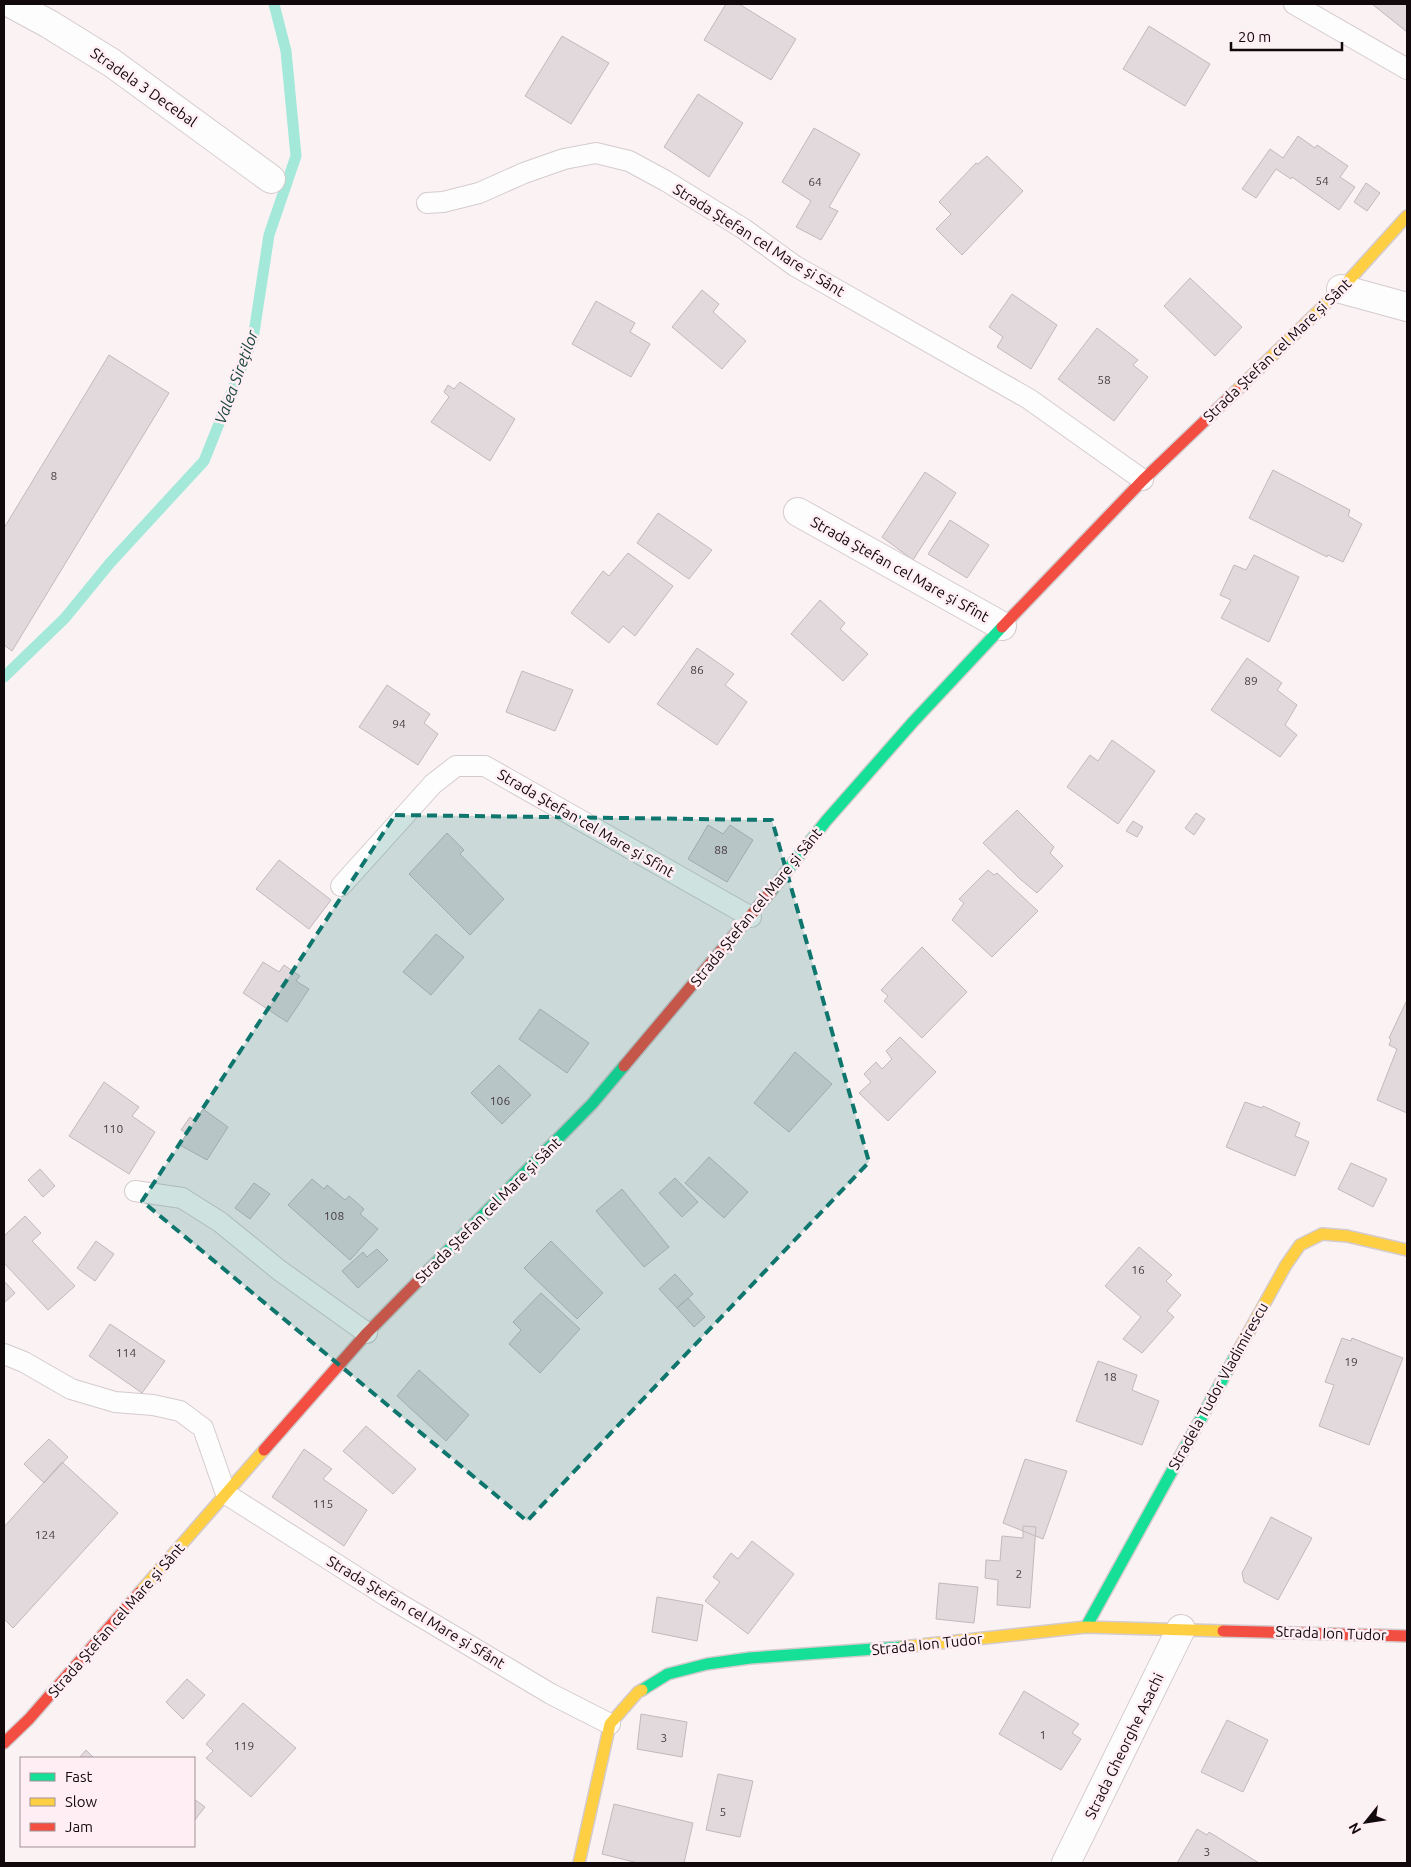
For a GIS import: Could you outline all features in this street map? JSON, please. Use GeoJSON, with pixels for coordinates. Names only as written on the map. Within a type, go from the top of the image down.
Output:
{"type":"FeatureCollection","features":[{"type":"Feature","properties":{"kind":"street","name":"Stradela 3 Decebal"},"geometry":{"type":"LineString","coordinates":[[12,4],[49,24],[112,64],[271,179]]}},
{"type":"Feature","properties":{"kind":"street","name":"Strada Ștefan cel Mare și Sânt"},"geometry":{"type":"LineString","coordinates":[[4,1743],[29,1718],[367,1333],[592,1104],[752,917],[826,821],[913,722],[1002,626],[1143,480],[1341,289],[1407,216]]}},
{"type":"Feature","properties":{"kind":"street"},"geometry":{"type":"LineString","coordinates":[[1341,289],[1407,308]]}},
{"type":"Feature","properties":{"kind":"street","name":"Strada Ștefan cel Mare și Sfînt"},"geometry":{"type":"LineString","coordinates":[[798,512],[1002,626]]}},
{"type":"Feature","properties":{"kind":"street","name":"Stradela Tudor Vladimirescu"},"geometry":{"type":"LineString","coordinates":[[1086,1627],[1208,1403],[1286,1265],[1300,1245],[1322,1234],[1347,1236],[1407,1250]]}},
{"type":"Feature","properties":{"kind":"street","name":"Strada Ion Tudor"},"geometry":{"type":"LineString","coordinates":[[579,1863],[610,1724],[638,1692],[668,1674],[706,1664],[750,1658],[907,1647],[1086,1627],[1181,1628],[1407,1636]]}},
{"type":"Feature","properties":{"kind":"street","name":"Strada Gheorghe Asachi"},"geometry":{"type":"LineString","coordinates":[[1066,1863],[1181,1628]]}},
{"type":"Feature","properties":{"kind":"lane"},"geometry":{"type":"LineString","coordinates":[[1294,4],[1407,69]]}},
{"type":"Feature","properties":{"kind":"lane","name":"Strada Ștefan cel Mare și Sânt"},"geometry":{"type":"LineString","coordinates":[[427,203],[442,202],[479,193],[564,158],[596,153],[629,161],[666,181],[744,229],[795,266],[1029,399],[1143,480]]}},
{"type":"Feature","properties":{"kind":"lane","name":"Strada Ștefan cel Mare și Sfînt"},"geometry":{"type":"LineString","coordinates":[[341,886],[433,784],[456,766],[485,766],[752,917]]}},
{"type":"Feature","properties":{"kind":"lane"},"geometry":{"type":"LineString","coordinates":[[135,1191],[182,1198],[220,1222],[279,1270],[367,1333]]}},
{"type":"Feature","properties":{"kind":"lane"},"geometry":{"type":"LineString","coordinates":[[4,1354],[24,1362],[71,1389],[114,1402],[152,1405],[180,1411],[202,1428],[226,1494]]}},
{"type":"Feature","properties":{"kind":"lane","name":"Strada Ștefan cel Mare și Sfânt"},"geometry":{"type":"LineString","coordinates":[[226,1494],[405,1607],[551,1694],[610,1724]]}},
{"type":"Feature","properties":{"kind":"highlighted area"},"geometry":{"type":"Polygon","coordinates":[[[395,815],[772,820],[869,1162],[527,1521],[142,1201],[395,815]]]}},
{"type":"Feature","properties":{"kind":"building"},"geometry":{"type":"Polygon","coordinates":[[[726,4],[739,4],[796,39],[771,80],[704,40],[726,4]]]}},
{"type":"Feature","properties":{"kind":"building"},"geometry":{"type":"Polygon","coordinates":[[[1372,4],[1407,4],[1407,32],[1372,4]]]}},
{"type":"Feature","properties":{"kind":"building"},"geometry":{"type":"Polygon","coordinates":[[[1149,26],[1210,64],[1185,106],[1123,69],[1149,26]]]}},
{"type":"Feature","properties":{"kind":"building"},"geometry":{"type":"Polygon","coordinates":[[[562,36],[609,63],[571,124],[525,96],[562,36]]]}},
{"type":"Feature","properties":{"kind":"building"},"geometry":{"type":"Polygon","coordinates":[[[698,94],[743,123],[709,177],[664,147],[698,94]]]}},
{"type":"Feature","properties":{"kind":"building"},"geometry":{"type":"Polygon","coordinates":[[[814,128],[860,154],[829,207],[838,211],[821,240],[796,227],[811,201],[782,182],[814,128]]]}},
{"type":"Feature","properties":{"kind":"building"},"geometry":{"type":"Polygon","coordinates":[[[1298,136],[1315,148],[1317,145],[1348,166],[1340,177],[1355,187],[1339,210],[1292,177],[1291,179],[1276,169],[1256,198],[1242,189],[1270,149],[1283,158],[1298,136]]]}},
{"type":"Feature","properties":{"kind":"building"},"geometry":{"type":"Polygon","coordinates":[[[987,156],[1023,191],[962,255],[936,229],[951,214],[939,202],[976,163],[978,164],[987,156]]]}},
{"type":"Feature","properties":{"kind":"building"},"geometry":{"type":"Polygon","coordinates":[[[1366,183],[1380,193],[1367,211],[1354,202],[1366,183]]]}},
{"type":"Feature","properties":{"kind":"building"},"geometry":{"type":"Polygon","coordinates":[[[1190,278],[1242,327],[1215,356],[1164,306],[1190,278]]]}},
{"type":"Feature","properties":{"kind":"building"},"geometry":{"type":"Polygon","coordinates":[[[702,290],[719,304],[713,312],[746,341],[722,369],[672,327],[702,290]]]}},
{"type":"Feature","properties":{"kind":"building"},"geometry":{"type":"Polygon","coordinates":[[[1012,294],[1057,325],[1031,369],[997,347],[1003,337],[989,327],[1012,294]]]}},
{"type":"Feature","properties":{"kind":"building"},"geometry":{"type":"Polygon","coordinates":[[[596,301],[635,323],[630,332],[650,344],[631,377],[572,344],[596,301]]]}},
{"type":"Feature","properties":{"kind":"building"},"geometry":{"type":"Polygon","coordinates":[[[1097,328],[1138,360],[1133,365],[1148,377],[1114,421],[1058,379],[1097,328]]]}},
{"type":"Feature","properties":{"kind":"building"},"geometry":{"type":"Polygon","coordinates":[[[109,355],[169,393],[12,651],[4,645],[4,528],[109,355]]]}},
{"type":"Feature","properties":{"kind":"building"},"geometry":{"type":"Polygon","coordinates":[[[460,382],[515,419],[490,461],[431,422],[449,397],[444,392],[448,385],[454,389],[460,382]]]}},
{"type":"Feature","properties":{"kind":"building"},"geometry":{"type":"Polygon","coordinates":[[[1273,470],[1350,510],[1348,516],[1362,524],[1343,562],[1328,555],[1327,557],[1249,518],[1273,470]]]}},
{"type":"Feature","properties":{"kind":"building"},"geometry":{"type":"Polygon","coordinates":[[[925,472],[956,493],[913,560],[882,537],[925,472]]]}},
{"type":"Feature","properties":{"kind":"building"},"geometry":{"type":"Polygon","coordinates":[[[658,513],[712,550],[689,579],[637,543],[658,513]]]}},
{"type":"Feature","properties":{"kind":"building"},"geometry":{"type":"Polygon","coordinates":[[[950,520],[989,545],[967,578],[928,554],[950,520]]]}},
{"type":"Feature","properties":{"kind":"building"},"geometry":{"type":"Polygon","coordinates":[[[628,553],[673,586],[635,636],[623,626],[609,643],[571,613],[603,571],[609,576],[628,553]]]}},
{"type":"Feature","properties":{"kind":"building"},"geometry":{"type":"Polygon","coordinates":[[[1254,555],[1299,577],[1269,642],[1221,618],[1231,600],[1220,595],[1234,565],[1246,570],[1254,555]]]}},
{"type":"Feature","properties":{"kind":"building"},"geometry":{"type":"Polygon","coordinates":[[[820,600],[845,623],[840,629],[868,654],[843,681],[791,634],[820,600]]]}},
{"type":"Feature","properties":{"kind":"building"},"geometry":{"type":"Polygon","coordinates":[[[697,648],[734,674],[725,685],[747,702],[717,745],[657,704],[697,648]]]}},
{"type":"Feature","properties":{"kind":"building"},"geometry":{"type":"Polygon","coordinates":[[[1247,658],[1282,683],[1277,690],[1297,705],[1285,725],[1297,735],[1280,757],[1211,710],[1247,658]]]}},
{"type":"Feature","properties":{"kind":"building"},"geometry":{"type":"Polygon","coordinates":[[[522,671],[573,690],[555,731],[506,712],[522,671]]]}},
{"type":"Feature","properties":{"kind":"building"},"geometry":{"type":"Polygon","coordinates":[[[387,685],[430,714],[424,723],[438,734],[418,765],[359,727],[387,685]]]}},
{"type":"Feature","properties":{"kind":"building"},"geometry":{"type":"Polygon","coordinates":[[[1112,740],[1155,771],[1118,824],[1067,787],[1090,755],[1098,761],[1112,740]]]}},
{"type":"Feature","properties":{"kind":"building"},"geometry":{"type":"Polygon","coordinates":[[[1017,810],[1054,847],[1050,853],[1063,866],[1037,893],[983,843],[1017,810]]]}},
{"type":"Feature","properties":{"kind":"building"},"geometry":{"type":"Polygon","coordinates":[[[1196,813],[1205,819],[1194,835],[1185,828],[1196,813]]]}},
{"type":"Feature","properties":{"kind":"building"},"geometry":{"type":"Polygon","coordinates":[[[1133,821],[1143,827],[1137,837],[1126,831],[1133,821]]]}},
{"type":"Feature","properties":{"kind":"building"},"geometry":{"type":"Polygon","coordinates":[[[708,825],[723,834],[730,825],[753,840],[727,882],[688,859],[708,825]]]}},
{"type":"Feature","properties":{"kind":"building"},"geometry":{"type":"Polygon","coordinates":[[[447,833],[464,850],[460,854],[504,899],[470,935],[409,874],[447,833]]]}},
{"type":"Feature","properties":{"kind":"building"},"geometry":{"type":"Polygon","coordinates":[[[279,860],[331,900],[309,929],[256,889],[279,860]]]}},
{"type":"Feature","properties":{"kind":"building"},"geometry":{"type":"Polygon","coordinates":[[[988,870],[994,875],[997,873],[1038,911],[992,957],[952,920],[964,903],[959,899],[988,870]]]}},
{"type":"Feature","properties":{"kind":"building"},"geometry":{"type":"Polygon","coordinates":[[[436,934],[464,957],[431,995],[403,972],[436,934]]]}},
{"type":"Feature","properties":{"kind":"building"},"geometry":{"type":"Polygon","coordinates":[[[922,947],[967,992],[922,1038],[884,1001],[888,996],[881,990],[922,947]]]}},
{"type":"Feature","properties":{"kind":"building"},"geometry":{"type":"Polygon","coordinates":[[[263,962],[279,972],[284,965],[300,976],[296,981],[309,989],[287,1022],[243,993],[263,962]]]}},
{"type":"Feature","properties":{"kind":"building"},"geometry":{"type":"Polygon","coordinates":[[[1406,1002],[1407,1113],[1377,1100],[1397,1049],[1389,1045],[1391,1040],[1389,1038],[1406,1002]]]}},
{"type":"Feature","properties":{"kind":"building"},"geometry":{"type":"Polygon","coordinates":[[[540,1009],[589,1043],[567,1073],[519,1039],[540,1009]]]}},
{"type":"Feature","properties":{"kind":"building"},"geometry":{"type":"Polygon","coordinates":[[[900,1037],[936,1072],[888,1121],[859,1093],[871,1082],[864,1074],[876,1062],[882,1069],[892,1059],[886,1051],[900,1037]]]}},
{"type":"Feature","properties":{"kind":"building"},"geometry":{"type":"Polygon","coordinates":[[[795,1052],[832,1084],[789,1132],[754,1103],[795,1052]]]}},
{"type":"Feature","properties":{"kind":"building"},"geometry":{"type":"Polygon","coordinates":[[[499,1065],[531,1095],[502,1124],[471,1093],[499,1065]]]}},
{"type":"Feature","properties":{"kind":"building"},"geometry":{"type":"Polygon","coordinates":[[[104,1082],[139,1107],[132,1116],[155,1132],[129,1174],[69,1136],[104,1082]]]}},
{"type":"Feature","properties":{"kind":"building"},"geometry":{"type":"Polygon","coordinates":[[[1245,1102],[1262,1108],[1263,1106],[1300,1123],[1295,1136],[1309,1142],[1295,1176],[1226,1147],[1245,1102]]]}},
{"type":"Feature","properties":{"kind":"building"},"geometry":{"type":"Polygon","coordinates":[[[203,1109],[228,1127],[207,1160],[180,1145],[187,1133],[181,1130],[190,1117],[195,1121],[203,1109]]]}},
{"type":"Feature","properties":{"kind":"building"},"geometry":{"type":"Polygon","coordinates":[[[709,1157],[748,1192],[724,1218],[685,1183],[709,1157]]]}},
{"type":"Feature","properties":{"kind":"building"},"geometry":{"type":"Polygon","coordinates":[[[1351,1163],[1387,1179],[1373,1207],[1338,1189],[1351,1163]]]}},
{"type":"Feature","properties":{"kind":"building"},"geometry":{"type":"Polygon","coordinates":[[[40,1169],[55,1186],[43,1197],[28,1180],[40,1169]]]}},
{"type":"Feature","properties":{"kind":"building"},"geometry":{"type":"Polygon","coordinates":[[[675,1178],[698,1202],[682,1217],[659,1193],[675,1178]]]}},
{"type":"Feature","properties":{"kind":"building"},"geometry":{"type":"Polygon","coordinates":[[[312,1179],[324,1189],[327,1185],[345,1200],[349,1196],[364,1209],[360,1214],[378,1229],[350,1260],[288,1205],[312,1179]]]}},
{"type":"Feature","properties":{"kind":"building"},"geometry":{"type":"Polygon","coordinates":[[[254,1183],[270,1194],[250,1219],[235,1208],[254,1183]]]}},
{"type":"Feature","properties":{"kind":"building"},"geometry":{"type":"Polygon","coordinates":[[[622,1189],[669,1247],[644,1267],[596,1211],[622,1189]]]}},
{"type":"Feature","properties":{"kind":"building"},"geometry":{"type":"Polygon","coordinates":[[[25,1216],[41,1233],[32,1241],[75,1286],[48,1310],[4,1263],[4,1236],[25,1216]]]}},
{"type":"Feature","properties":{"kind":"building"},"geometry":{"type":"Polygon","coordinates":[[[96,1241],[114,1254],[95,1281],[77,1268],[96,1241]]]}},
{"type":"Feature","properties":{"kind":"building"},"geometry":{"type":"Polygon","coordinates":[[[551,1241],[603,1293],[577,1319],[524,1268],[551,1241]]]}},
{"type":"Feature","properties":{"kind":"building"},"geometry":{"type":"Polygon","coordinates":[[[1139,1247],[1172,1275],[1166,1281],[1181,1295],[1167,1311],[1174,1317],[1142,1353],[1123,1339],[1141,1317],[1105,1286],[1139,1247]]]}},
{"type":"Feature","properties":{"kind":"building"},"geometry":{"type":"Polygon","coordinates":[[[377,1249],[388,1260],[358,1288],[342,1271],[363,1252],[367,1257],[377,1249]]]}},
{"type":"Feature","properties":{"kind":"building"},"geometry":{"type":"Polygon","coordinates":[[[675,1274],[693,1294],[677,1308],[659,1289],[675,1274]]]}},
{"type":"Feature","properties":{"kind":"building"},"geometry":{"type":"Polygon","coordinates":[[[4,1281],[15,1293],[4,1303],[4,1281]]]}},
{"type":"Feature","properties":{"kind":"building"},"geometry":{"type":"Polygon","coordinates":[[[541,1293],[580,1329],[540,1373],[509,1344],[521,1330],[513,1322],[541,1293]]]}},
{"type":"Feature","properties":{"kind":"building"},"geometry":{"type":"Polygon","coordinates":[[[688,1298],[705,1317],[694,1327],[677,1308],[688,1298]]]}},
{"type":"Feature","properties":{"kind":"building"},"geometry":{"type":"Polygon","coordinates":[[[110,1324],[165,1361],[142,1393],[89,1356],[110,1324]]]}},
{"type":"Feature","properties":{"kind":"building"},"geometry":{"type":"Polygon","coordinates":[[[1342,1338],[1351,1341],[1352,1338],[1403,1358],[1369,1445],[1319,1426],[1334,1385],[1325,1382],[1342,1338]]]}},
{"type":"Feature","properties":{"kind":"building"},"geometry":{"type":"Polygon","coordinates":[[[1098,1361],[1137,1375],[1132,1390],[1159,1401],[1142,1445],[1076,1421],[1098,1361]]]}},
{"type":"Feature","properties":{"kind":"building"},"geometry":{"type":"Polygon","coordinates":[[[419,1370],[469,1415],[446,1441],[397,1396],[419,1370]]]}},
{"type":"Feature","properties":{"kind":"building"},"geometry":{"type":"Polygon","coordinates":[[[366,1426],[416,1469],[393,1494],[343,1451],[366,1426]]]}},
{"type":"Feature","properties":{"kind":"building"},"geometry":{"type":"Polygon","coordinates":[[[49,1439],[68,1457],[44,1483],[24,1464],[49,1439]]]}},
{"type":"Feature","properties":{"kind":"building"},"geometry":{"type":"Polygon","coordinates":[[[304,1449],[332,1469],[323,1479],[367,1510],[344,1546],[272,1497],[304,1449]]]}},
{"type":"Feature","properties":{"kind":"building"},"geometry":{"type":"Polygon","coordinates":[[[1025,1459],[1067,1471],[1043,1539],[1003,1523],[1025,1459]]]}},
{"type":"Feature","properties":{"kind":"building"},"geometry":{"type":"Polygon","coordinates":[[[62,1462],[118,1513],[13,1628],[4,1619],[4,1527],[62,1462]]]}},
{"type":"Feature","properties":{"kind":"building"},"geometry":{"type":"Polygon","coordinates":[[[1271,1517],[1312,1538],[1278,1600],[1244,1582],[1242,1573],[1271,1517]]]}},
{"type":"Feature","properties":{"kind":"building"},"geometry":{"type":"Polygon","coordinates":[[[1023,1526],[1036,1527],[1030,1608],[997,1605],[998,1580],[985,1578],[986,1560],[1000,1561],[1002,1536],[1023,1538],[1023,1526]]]}},
{"type":"Feature","properties":{"kind":"building"},"geometry":{"type":"Polygon","coordinates":[[[752,1541],[794,1574],[748,1634],[705,1601],[720,1582],[713,1577],[731,1553],[738,1559],[752,1541]]]}},
{"type":"Feature","properties":{"kind":"building"},"geometry":{"type":"Polygon","coordinates":[[[939,1583],[978,1587],[974,1623],[936,1619],[939,1583]]]}},
{"type":"Feature","properties":{"kind":"building"},"geometry":{"type":"Polygon","coordinates":[[[657,1597],[703,1605],[697,1641],[652,1632],[657,1597]]]}},
{"type":"Feature","properties":{"kind":"building"},"geometry":{"type":"Polygon","coordinates":[[[187,1679],[205,1695],[183,1719],[166,1702],[187,1679]]]}},
{"type":"Feature","properties":{"kind":"building"},"geometry":{"type":"Polygon","coordinates":[[[1024,1691],[1079,1724],[1072,1733],[1081,1739],[1061,1770],[999,1734],[1024,1691]]]}},
{"type":"Feature","properties":{"kind":"building"},"geometry":{"type":"Polygon","coordinates":[[[243,1703],[296,1748],[251,1797],[206,1758],[213,1751],[206,1744],[243,1703]]]}},
{"type":"Feature","properties":{"kind":"building"},"geometry":{"type":"Polygon","coordinates":[[[641,1714],[687,1722],[682,1757],[637,1749],[641,1714]]]}},
{"type":"Feature","properties":{"kind":"building"},"geometry":{"type":"Polygon","coordinates":[[[1227,1720],[1268,1740],[1243,1792],[1201,1772],[1227,1720]]]}},
{"type":"Feature","properties":{"kind":"building"},"geometry":{"type":"Polygon","coordinates":[[[86,1750],[93,1757],[80,1757],[86,1750]]]}},
{"type":"Feature","properties":{"kind":"building"},"geometry":{"type":"Polygon","coordinates":[[[718,1774],[753,1781],[740,1837],[706,1830],[718,1774]]]}},
{"type":"Feature","properties":{"kind":"building"},"geometry":{"type":"Polygon","coordinates":[[[195,1800],[205,1807],[195,1820],[195,1800]]]}},
{"type":"Feature","properties":{"kind":"building"},"geometry":{"type":"Polygon","coordinates":[[[614,1804],[693,1823],[684,1863],[638,1863],[602,1854],[614,1804]]]}},
{"type":"Feature","properties":{"kind":"building"},"geometry":{"type":"Polygon","coordinates":[[[1197,1829],[1207,1835],[1209,1832],[1259,1863],[1177,1863],[1197,1829]]]}},
{"type":"Feature","properties":{"kind":"waterway","name":"Valea Sireților"},"geometry":{"type":"LineString","coordinates":[[4,677],[65,618],[110,563],[204,461],[253,339],[269,235],[296,156],[286,51],[274,4]]}},
{"type":"Feature","properties":{"kind":"traffic: fast"},"geometry":{"type":"LineString","coordinates":[[772,890],[826,821],[913,722],[1002,627]]}},
{"type":"Feature","properties":{"kind":"traffic: fast"},"geometry":{"type":"LineString","coordinates":[[429,1270],[592,1104],[624,1066]]}},
{"type":"Feature","properties":{"kind":"traffic: fast"},"geometry":{"type":"LineString","coordinates":[[1086,1627],[1236,1355]]}},
{"type":"Feature","properties":{"kind":"traffic: fast"},"geometry":{"type":"LineString","coordinates":[[642,1690],[668,1674],[707,1664],[750,1658],[902,1647]]}},
{"type":"Feature","properties":{"kind":"traffic: slow"},"geometry":{"type":"LineString","coordinates":[[1236,391],[1341,289],[1407,216]]}},
{"type":"Feature","properties":{"kind":"traffic: slow"},"geometry":{"type":"LineString","coordinates":[[1236,1355],[1286,1265],[1300,1245],[1322,1234],[1347,1236],[1407,1250]]}},
{"type":"Feature","properties":{"kind":"traffic: slow"},"geometry":{"type":"LineString","coordinates":[[140,1592],[264,1450]]}},
{"type":"Feature","properties":{"kind":"traffic: slow"},"geometry":{"type":"LineString","coordinates":[[902,1647],[1086,1627],[1223,1631]]}},
{"type":"Feature","properties":{"kind":"traffic: slow"},"geometry":{"type":"LineString","coordinates":[[579,1863],[610,1724],[638,1692],[642,1690]]}},
{"type":"Feature","properties":{"kind":"traffic: jam"},"geometry":{"type":"LineString","coordinates":[[1002,627],[1143,480],[1236,391]]}},
{"type":"Feature","properties":{"kind":"traffic: jam"},"geometry":{"type":"LineString","coordinates":[[624,1066],[772,890]]}},
{"type":"Feature","properties":{"kind":"traffic: jam"},"geometry":{"type":"LineString","coordinates":[[264,1450],[367,1333],[429,1270]]}},
{"type":"Feature","properties":{"kind":"traffic: jam"},"geometry":{"type":"LineString","coordinates":[[4,1743],[29,1719],[140,1592]]}},
{"type":"Feature","properties":{"kind":"traffic: jam"},"geometry":{"type":"LineString","coordinates":[[1223,1631],[1407,1636]]}}]}
